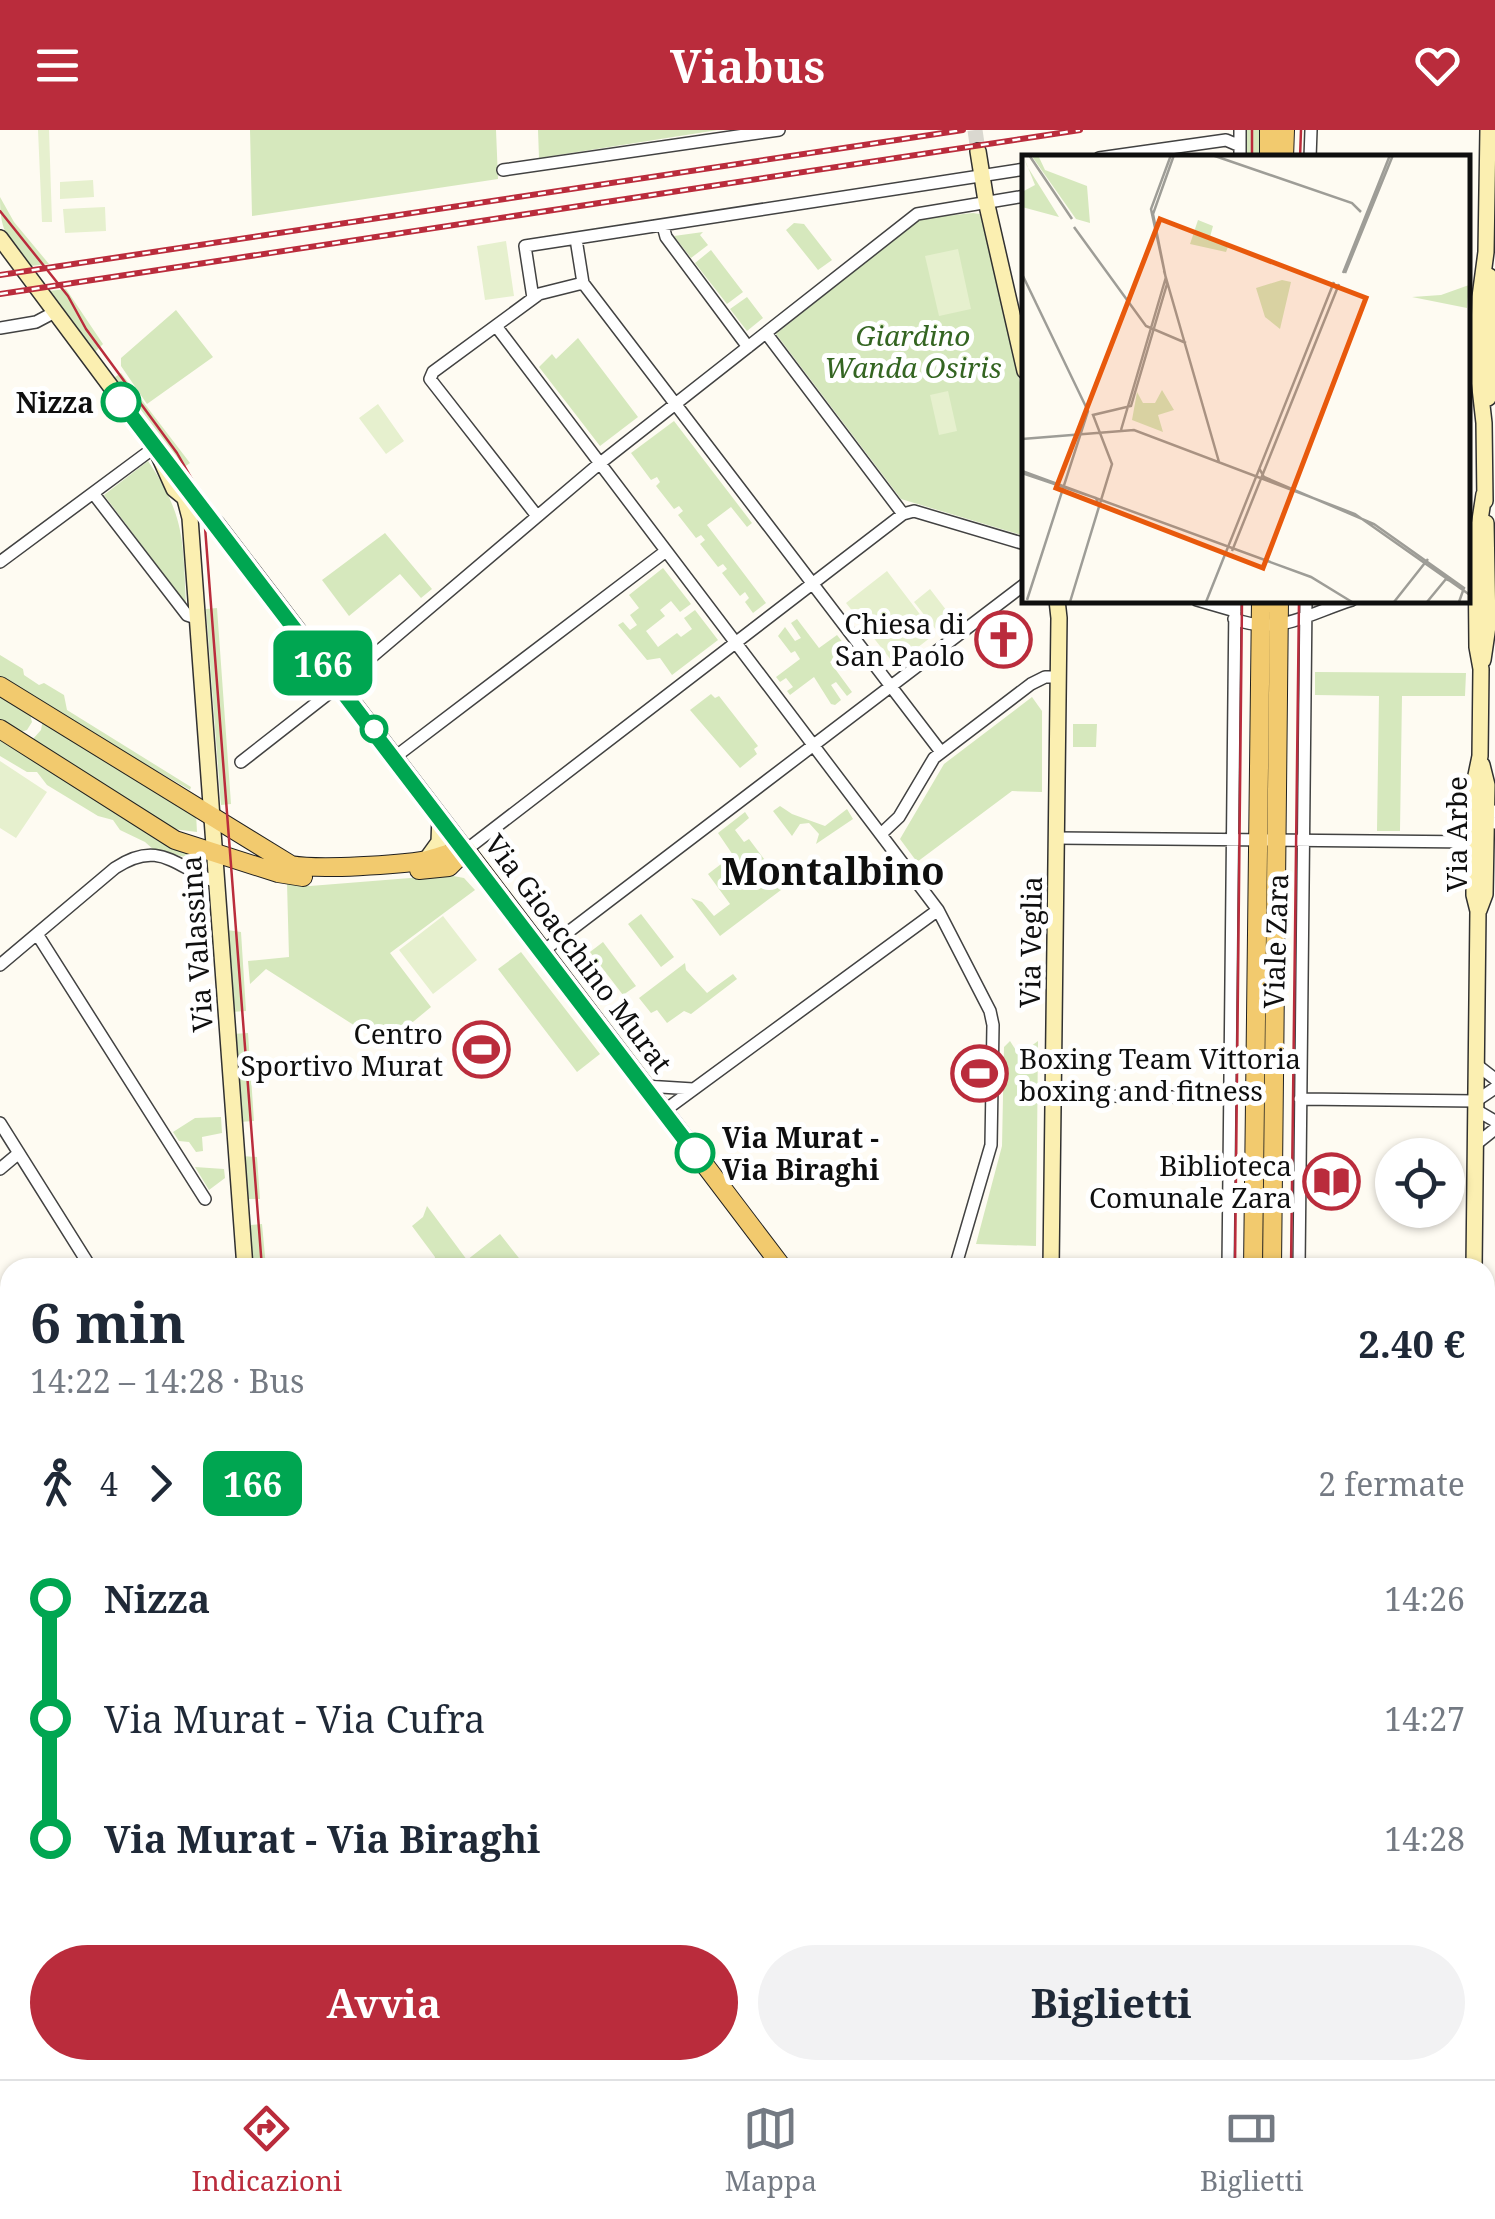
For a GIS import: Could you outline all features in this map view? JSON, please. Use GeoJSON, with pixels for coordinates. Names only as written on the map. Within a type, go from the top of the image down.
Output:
{"type":"FeatureCollection","features":[{"type":"Feature","properties":{"kind":"main road","name":"Viale Zara"},"geometry":{"type":"LineString","coordinates":[[1262,602],[1270,627]]}},
{"type":"Feature","properties":{"kind":"main road","name":"Viale Zara"},"geometry":{"type":"LineString","coordinates":[[1272,1258],[1270,627],[1278,602]]}},
{"type":"Feature","properties":{"kind":"main road"},"geometry":{"type":"LineString","coordinates":[[0,686],[291,865],[426,860],[466,850]]}},
{"type":"Feature","properties":{"kind":"main road"},"geometry":{"type":"LineString","coordinates":[[2,730],[23,736],[35,729],[32,706]]}},
{"type":"Feature","properties":{"kind":"main road"},"geometry":{"type":"LineString","coordinates":[[2,730],[165,835],[278,872],[320,878],[444,868],[457,862],[466,850]]}},
{"type":"Feature","properties":{"kind":"main road","name":"Viale Zara"},"geometry":{"type":"LineString","coordinates":[[1253,1258],[1268,840]]}},
{"type":"Feature","properties":{"kind":"main road","name":"Via Gioacchino Murat"},"geometry":{"type":"LineString","coordinates":[[466,850],[775,1258]]}},
{"type":"Feature","properties":{"kind":"street"},"geometry":{"type":"LineString","coordinates":[[503,170],[779,130]]}},
{"type":"Feature","properties":{"kind":"street"},"geometry":{"type":"LineString","coordinates":[[1240,130],[1240,152]]}},
{"type":"Feature","properties":{"kind":"street","name":"Via Arbe"},"geometry":{"type":"LineString","coordinates":[[1474,1258],[1478,911],[1485,894],[1485,840],[1474,785],[1488,713],[1477,648],[1482,594],[1492,563],[1484,494],[1483,356],[1492,154],[1488,130]]}},
{"type":"Feature","properties":{"kind":"street"},"geometry":{"type":"LineString","coordinates":[[1120,155],[1226,140],[1240,152]]}},
{"type":"Feature","properties":{"kind":"street"},"geometry":{"type":"LineString","coordinates":[[978,151],[1022,358]]}},
{"type":"Feature","properties":{"kind":"street"},"geometry":{"type":"LineString","coordinates":[[533,298],[525,246],[1022,170]]}},
{"type":"Feature","properties":{"kind":"street"},"geometry":{"type":"LineString","coordinates":[[937,184],[934,194],[939,209]]}},
{"type":"Feature","properties":{"kind":"street"},"geometry":{"type":"LineString","coordinates":[[913,188],[919,197],[916,214]]}},
{"type":"Feature","properties":{"kind":"street"},"geometry":{"type":"LineString","coordinates":[[240,762],[599,464],[916,214],[1022,196]]}},
{"type":"Feature","properties":{"kind":"street"},"geometry":{"type":"LineString","coordinates":[[664,226],[666,237],[748,347]]}},
{"type":"Feature","properties":{"kind":"street","name":"Via Gioacchino Murat"},"geometry":{"type":"LineString","coordinates":[[0,238],[155,447],[180,489],[211,519],[466,850]]}},
{"type":"Feature","properties":{"kind":"street"},"geometry":{"type":"LineString","coordinates":[[576,238],[582,283],[940,752]]}},
{"type":"Feature","properties":{"kind":"street"},"geometry":{"type":"LineString","coordinates":[[537,516],[430,380],[434,372],[533,298],[544,291],[582,283]]}},
{"type":"Feature","properties":{"kind":"street"},"geometry":{"type":"LineString","coordinates":[[0,328],[36,322],[53,312]]}},
{"type":"Feature","properties":{"kind":"street"},"geometry":{"type":"LineString","coordinates":[[496,326],[938,910],[990,1011],[994,1025],[993,1124],[988,1157],[958,1258]]}},
{"type":"Feature","properties":{"kind":"street"},"geometry":{"type":"LineString","coordinates":[[766,333],[903,514]]}},
{"type":"Feature","properties":{"kind":"street"},"geometry":{"type":"LineString","coordinates":[[0,562],[155,447]]}},
{"type":"Feature","properties":{"kind":"street","name":"Via Valassina"},"geometry":{"type":"LineString","coordinates":[[180,489],[189,536],[196,618],[244,1258]]}},
{"type":"Feature","properties":{"kind":"street"},"geometry":{"type":"LineString","coordinates":[[93,493],[188,615],[196,618]]}},
{"type":"Feature","properties":{"kind":"street","name":"Via Arbe"},"geometry":{"type":"LineString","coordinates":[[1481,668],[1491,636],[1476,546],[1484,494]]}},
{"type":"Feature","properties":{"kind":"street"},"geometry":{"type":"LineString","coordinates":[[466,850],[903,514],[914,511],[1022,543]]}},
{"type":"Feature","properties":{"kind":"street"},"geometry":{"type":"LineString","coordinates":[[189,536],[211,519]]}},
{"type":"Feature","properties":{"kind":"street"},"geometry":{"type":"LineString","coordinates":[[395,757],[666,551]]}},
{"type":"Feature","properties":{"kind":"street"},"geometry":{"type":"LineString","coordinates":[[542,952],[1022,586]]}},
{"type":"Feature","properties":{"kind":"street","name":"Via Veglia"},"geometry":{"type":"LineString","coordinates":[[1051,1258],[1059,602]]}},
{"type":"Feature","properties":{"kind":"street"},"geometry":{"type":"LineString","coordinates":[[1204,602],[1234,610],[1270,627],[1346,602]]}},
{"type":"Feature","properties":{"kind":"street","name":"Viale Zara"},"geometry":{"type":"LineString","coordinates":[[1300,1258],[1306,602]]}},
{"type":"Feature","properties":{"kind":"street","name":"Viale Zara"},"geometry":{"type":"LineString","coordinates":[[1228,1258],[1235,840],[1234,610]]}},
{"type":"Feature","properties":{"kind":"street"},"geometry":{"type":"LineString","coordinates":[[881,834],[899,817],[930,762],[940,752],[1031,684],[1045,677],[1058,677]]}},
{"type":"Feature","properties":{"kind":"street","name":"Via Arbe"},"geometry":{"type":"LineString","coordinates":[[1480,756],[1492,817],[1485,840]]}},
{"type":"Feature","properties":{"kind":"street"},"geometry":{"type":"LineString","coordinates":[[179,796],[200,792],[209,776]]}},
{"type":"Feature","properties":{"kind":"street","name":"Via Gioacchino Murat"},"geometry":{"type":"LineString","coordinates":[[426,860],[439,842],[440,816]]}},
{"type":"Feature","properties":{"kind":"street"},"geometry":{"type":"LineString","coordinates":[[1056,838],[1235,840]]}},
{"type":"Feature","properties":{"kind":"street","name":"Viale Zara"},"geometry":{"type":"LineString","coordinates":[[1235,840],[1268,840]]}},
{"type":"Feature","properties":{"kind":"street"},"geometry":{"type":"LineString","coordinates":[[1268,840],[1485,840]]}},
{"type":"Feature","properties":{"kind":"street"},"geometry":{"type":"LineString","coordinates":[[0,965],[133,858],[174,858],[216,882]]}},
{"type":"Feature","properties":{"kind":"street"},"geometry":{"type":"LineString","coordinates":[[664,1111],[938,910]]}},
{"type":"Feature","properties":{"kind":"street"},"geometry":{"type":"LineString","coordinates":[[36,934],[205,1199]]}},
{"type":"Feature","properties":{"kind":"street"},"geometry":{"type":"LineString","coordinates":[[1476,1064],[1495,1079]]}},
{"type":"Feature","properties":{"kind":"street"},"geometry":{"type":"LineString","coordinates":[[644,1086],[694,1090]]}},
{"type":"Feature","properties":{"kind":"street"},"geometry":{"type":"LineString","coordinates":[[1476,1105],[1495,1088]]}},
{"type":"Feature","properties":{"kind":"street"},"geometry":{"type":"LineString","coordinates":[[1053,1095],[1229,1098]]}},
{"type":"Feature","properties":{"kind":"street"},"geometry":{"type":"LineString","coordinates":[[1300,1099],[1476,1105],[1495,1120]]}},
{"type":"Feature","properties":{"kind":"street"},"geometry":{"type":"LineString","coordinates":[[0,1123],[85,1258]]}},
{"type":"Feature","properties":{"kind":"street"},"geometry":{"type":"LineString","coordinates":[[1476,1145],[1495,1128]]}},
{"type":"Feature","properties":{"kind":"street"},"geometry":{"type":"LineString","coordinates":[[0,1169],[19,1153]]}},
{"type":"Feature","properties":{"kind":"green space"},"geometry":{"type":"Polygon","coordinates":[[[38,130],[49,130],[52,222],[42,222],[38,130]]]}},
{"type":"Feature","properties":{"kind":"green space"},"geometry":{"type":"Polygon","coordinates":[[[250,130],[496,130],[498,179],[252,216],[250,130]]]}},
{"type":"Feature","properties":{"kind":"green space"},"geometry":{"type":"Polygon","coordinates":[[[538,130],[718,130],[539,158],[538,130]]]}},
{"type":"Feature","properties":{"kind":"green space"},"geometry":{"type":"Polygon","coordinates":[[[1244,130],[1261,130],[1261,155],[1244,155],[1244,130]]]}},
{"type":"Feature","properties":{"kind":"green space"},"geometry":{"type":"Polygon","coordinates":[[[93,180],[94,197],[60,199],[60,182],[93,180]]]}},
{"type":"Feature","properties":{"kind":"green space"},"geometry":{"type":"Polygon","coordinates":[[[0,197],[14,222],[49,264],[31,266],[11,242],[4,228],[0,197]]]}},
{"type":"Feature","properties":{"kind":"green space"},"geometry":{"type":"Polygon","coordinates":[[[105,207],[106,231],[65,233],[63,209],[105,207]]]}},
{"type":"Feature","properties":{"kind":"green space","name":"Giardino Wanda Osiris"},"geometry":{"type":"Polygon","coordinates":[[[980,214],[1022,391],[1022,535],[901,499],[776,334],[919,219],[980,214]]]}},
{"type":"Feature","properties":{"kind":"green space"},"geometry":{"type":"Polygon","coordinates":[[[794,223],[804,224],[832,260],[818,270],[786,230],[794,223]]]}},
{"type":"Feature","properties":{"kind":"green space"},"geometry":{"type":"Polygon","coordinates":[[[703,232],[700,235],[708,245],[691,258],[674,236],[703,232]]]}},
{"type":"Feature","properties":{"kind":"green space"},"geometry":{"type":"Polygon","coordinates":[[[506,241],[514,296],[485,300],[477,246],[506,241]]]}},
{"type":"Feature","properties":{"kind":"green space"},"geometry":{"type":"Polygon","coordinates":[[[958,249],[971,309],[939,316],[925,256],[958,249]]]}},
{"type":"Feature","properties":{"kind":"green space"},"geometry":{"type":"Polygon","coordinates":[[[711,250],[743,292],[727,304],[695,263],[711,250]]]}},
{"type":"Feature","properties":{"kind":"green space"},"geometry":{"type":"Polygon","coordinates":[[[66,289],[103,344],[95,352],[49,291],[66,289]]]}},
{"type":"Feature","properties":{"kind":"green space"},"geometry":{"type":"Polygon","coordinates":[[[747,297],[763,318],[747,331],[730,309],[747,297]]]}},
{"type":"Feature","properties":{"kind":"green space"},"geometry":{"type":"Polygon","coordinates":[[[176,310],[213,357],[147,404],[121,366],[121,358],[176,310]]]}},
{"type":"Feature","properties":{"kind":"green space"},"geometry":{"type":"Polygon","coordinates":[[[578,338],[638,417],[600,446],[539,367],[552,354],[556,359],[578,338]]]}},
{"type":"Feature","properties":{"kind":"green space"},"geometry":{"type":"Polygon","coordinates":[[[121,373],[190,463],[180,470],[112,379],[121,373]]]}},
{"type":"Feature","properties":{"kind":"green space"},"geometry":{"type":"Polygon","coordinates":[[[948,391],[957,431],[939,435],[930,395],[948,391]]]}},
{"type":"Feature","properties":{"kind":"green space"},"geometry":{"type":"Polygon","coordinates":[[[378,404],[404,441],[386,454],[359,418],[378,404]]]}},
{"type":"Feature","properties":{"kind":"green space"},"geometry":{"type":"Polygon","coordinates":[[[674,421],[752,523],[747,527],[731,507],[707,525],[766,603],[753,613],[745,602],[749,598],[745,592],[740,596],[722,573],[727,569],[723,564],[718,567],[700,544],[705,540],[701,535],[696,538],[678,515],[683,511],[679,506],[674,509],[656,486],[660,482],[657,477],[651,480],[631,453],[674,421]]]}},
{"type":"Feature","properties":{"kind":"green space"},"geometry":{"type":"Polygon","coordinates":[[[148,461],[169,497],[180,529],[186,604],[104,495],[148,461]]]}},
{"type":"Feature","properties":{"kind":"green space"},"geometry":{"type":"Polygon","coordinates":[[[385,533],[432,589],[421,598],[400,574],[349,616],[322,580],[385,533]]]}},
{"type":"Feature","properties":{"kind":"green space"},"geometry":{"type":"Polygon","coordinates":[[[663,568],[691,604],[680,612],[671,601],[660,610],[665,616],[646,631],[658,647],[677,633],[681,637],[692,629],[684,618],[695,610],[718,640],[672,675],[660,658],[647,660],[618,625],[623,622],[630,630],[637,625],[630,615],[639,608],[629,595],[663,568]]]}},
{"type":"Feature","properties":{"kind":"green space"},"geometry":{"type":"Polygon","coordinates":[[[887,571],[935,634],[895,665],[846,603],[887,571]]]}},
{"type":"Feature","properties":{"kind":"green space"},"geometry":{"type":"Polygon","coordinates":[[[930,589],[953,619],[937,631],[914,602],[930,589]]]}},
{"type":"Feature","properties":{"kind":"green space"},"geometry":{"type":"Polygon","coordinates":[[[217,608],[231,804],[221,805],[206,609],[217,608]]]}},
{"type":"Feature","properties":{"kind":"green space"},"geometry":{"type":"Polygon","coordinates":[[[797,619],[819,648],[837,635],[847,648],[830,662],[852,692],[847,696],[836,682],[831,685],[841,700],[835,705],[814,677],[790,695],[787,691],[793,687],[786,678],[780,682],[776,677],[800,659],[778,636],[785,627],[795,641],[801,638],[791,623],[797,619]]]}},
{"type":"Feature","properties":{"kind":"green space"},"geometry":{"type":"Polygon","coordinates":[[[0,655],[39,685],[44,683],[64,695],[67,710],[191,787],[190,790],[0,680],[0,655]]]}},
{"type":"Feature","properties":{"kind":"green space"},"geometry":{"type":"Polygon","coordinates":[[[1315,672],[1466,673],[1465,696],[1402,696],[1400,831],[1377,831],[1379,696],[1315,695],[1315,672]]]}},
{"type":"Feature","properties":{"kind":"green space"},"geometry":{"type":"Polygon","coordinates":[[[0,692],[29,710],[32,722],[27,730],[18,733],[0,723],[0,692]]]}},
{"type":"Feature","properties":{"kind":"green space"},"geometry":{"type":"Polygon","coordinates":[[[711,694],[719,696],[758,746],[754,749],[757,754],[740,768],[690,710],[711,694]]]}},
{"type":"Feature","properties":{"kind":"green space"},"geometry":{"type":"Polygon","coordinates":[[[1032,697],[1042,711],[1042,792],[1012,791],[917,862],[900,839],[944,764],[1032,697]]]}},
{"type":"Feature","properties":{"kind":"green space"},"geometry":{"type":"Polygon","coordinates":[[[43,719],[196,814],[197,832],[173,829],[32,740],[41,730],[43,719]]]}},
{"type":"Feature","properties":{"kind":"green space"},"geometry":{"type":"Polygon","coordinates":[[[1073,724],[1097,724],[1096,747],[1073,747],[1073,724]]]}},
{"type":"Feature","properties":{"kind":"green space"},"geometry":{"type":"Polygon","coordinates":[[[0,735],[158,841],[198,855],[198,865],[185,857],[154,850],[120,830],[113,820],[98,816],[47,785],[37,772],[27,772],[0,756],[0,735]]]}},
{"type":"Feature","properties":{"kind":"green space"},"geometry":{"type":"Polygon","coordinates":[[[0,761],[47,792],[16,838],[0,828],[0,761]]]}},
{"type":"Feature","properties":{"kind":"green space"},"geometry":{"type":"Polygon","coordinates":[[[780,806],[825,826],[847,809],[853,819],[816,844],[819,834],[809,823],[800,824],[792,836],[773,811],[780,806]]]}},
{"type":"Feature","properties":{"kind":"green space"},"geometry":{"type":"Polygon","coordinates":[[[745,812],[749,818],[735,830],[744,842],[749,839],[785,887],[720,936],[691,898],[702,902],[714,916],[730,904],[708,874],[733,855],[718,833],[745,812]]]}},
{"type":"Feature","properties":{"kind":"green space"},"geometry":{"type":"Polygon","coordinates":[[[448,875],[464,878],[475,890],[390,953],[431,1007],[385,1045],[266,969],[250,984],[248,961],[289,957],[287,883],[310,886],[448,875]]]}},
{"type":"Feature","properties":{"kind":"green space"},"geometry":{"type":"Polygon","coordinates":[[[641,914],[674,957],[661,967],[628,924],[641,914]]]}},
{"type":"Feature","properties":{"kind":"green space"},"geometry":{"type":"Polygon","coordinates":[[[443,916],[477,960],[433,994],[399,950],[443,916]]]}},
{"type":"Feature","properties":{"kind":"green space"},"geometry":{"type":"Polygon","coordinates":[[[227,930],[241,932],[246,1011],[231,1012],[227,930]]]}},
{"type":"Feature","properties":{"kind":"green space"},"geometry":{"type":"Polygon","coordinates":[[[603,942],[636,986],[623,995],[590,952],[603,942]]]}},
{"type":"Feature","properties":{"kind":"green space"},"geometry":{"type":"Polygon","coordinates":[[[521,952],[600,1054],[577,1072],[498,969],[521,952]]]}},
{"type":"Feature","properties":{"kind":"green space"},"geometry":{"type":"Polygon","coordinates":[[[685,963],[686,970],[707,993],[733,974],[737,979],[691,1014],[684,1011],[667,1023],[657,1010],[651,1013],[639,998],[685,963]]]}},
{"type":"Feature","properties":{"kind":"green space"},"geometry":{"type":"Polygon","coordinates":[[[248,1033],[254,1121],[239,1122],[232,1034],[248,1033]]]}},
{"type":"Feature","properties":{"kind":"green space"},"geometry":{"type":"Polygon","coordinates":[[[1010,1041],[1019,1055],[1038,1041],[1036,1246],[976,1244],[1002,1146],[1004,1047],[1010,1041]]]}},
{"type":"Feature","properties":{"kind":"green space"},"geometry":{"type":"Polygon","coordinates":[[[221,1117],[222,1133],[202,1137],[203,1151],[196,1152],[173,1132],[195,1118],[221,1117]]]}},
{"type":"Feature","properties":{"kind":"green space"},"geometry":{"type":"Polygon","coordinates":[[[241,1156],[257,1157],[260,1199],[245,1199],[241,1156]]]}},
{"type":"Feature","properties":{"kind":"green space"},"geometry":{"type":"Polygon","coordinates":[[[195,1167],[224,1169],[225,1178],[209,1190],[195,1167]]]}},
{"type":"Feature","properties":{"kind":"green space"},"geometry":{"type":"Polygon","coordinates":[[[427,1206],[466,1258],[435,1258],[412,1226],[423,1217],[427,1206]]]}},
{"type":"Feature","properties":{"kind":"green space"},"geometry":{"type":"Polygon","coordinates":[[[262,1224],[265,1258],[249,1258],[251,1225],[262,1224]]]}},
{"type":"Feature","properties":{"kind":"green space"},"geometry":{"type":"Polygon","coordinates":[[[500,1234],[519,1258],[470,1258],[500,1234]]]}},
{"type":"Feature","properties":{"kind":"tunnel"},"geometry":{"type":"LineString","coordinates":[[975,130],[978,151]]}},
{"type":"Feature","properties":{"kind":"tram line"},"geometry":{"type":"LineString","coordinates":[[1252,130],[1252,155]]}},
{"type":"Feature","properties":{"kind":"tram line"},"geometry":{"type":"LineString","coordinates":[[1300,155],[1301,130]]}},
{"type":"Feature","properties":{"kind":"tram line"},"geometry":{"type":"LineString","coordinates":[[0,211],[68,296],[86,329],[177,453],[193,481],[204,514],[261,1258]]}},
{"type":"Feature","properties":{"kind":"tram line"},"geometry":{"type":"LineString","coordinates":[[1235,1258],[1242,602]]}},
{"type":"Feature","properties":{"kind":"tram line"},"geometry":{"type":"LineString","coordinates":[[1291,1258],[1299,602]]}},
{"type":"Feature","properties":{"kind":"railway"},"geometry":{"type":"LineString","coordinates":[[0,275],[963,130]]}},
{"type":"Feature","properties":{"kind":"railway"},"geometry":{"type":"LineString","coordinates":[[0,294],[1080,130]]}},
{"type":"Feature","properties":{"kind":"bus line","name":"166"},"geometry":{"type":"LineString","coordinates":[[121,402],[695,1153]]}},
{"type":"Feature","properties":{"kind":"place","name":"Nizza"},"geometry":{"type":"Point","coordinates":[121,402]}},
{"type":"Feature","properties":{"kind":"place","name":"Chiesa di San Paolo"},"geometry":{"type":"Point","coordinates":[1004,639]}},
{"type":"Feature","properties":{"kind":"place","name":"Centro Sportivo Murat"},"geometry":{"type":"Point","coordinates":[482,1049]}},
{"type":"Feature","properties":{"kind":"place","name":"Boxing Team Vittoria boxing and fitness"},"geometry":{"type":"Point","coordinates":[980,1074]}},
{"type":"Feature","properties":{"kind":"place","name":"Via Murat - Via Biraghi"},"geometry":{"type":"Point","coordinates":[695,1153]}},
{"type":"Feature","properties":{"kind":"place","name":"Biblioteca Comunale Zara"},"geometry":{"type":"Point","coordinates":[1331,1181]}},
{"type":"Feature","properties":{"kind":"district","name":"Montalbino"},"geometry":{"type":"Point","coordinates":[833,870]}}]}
